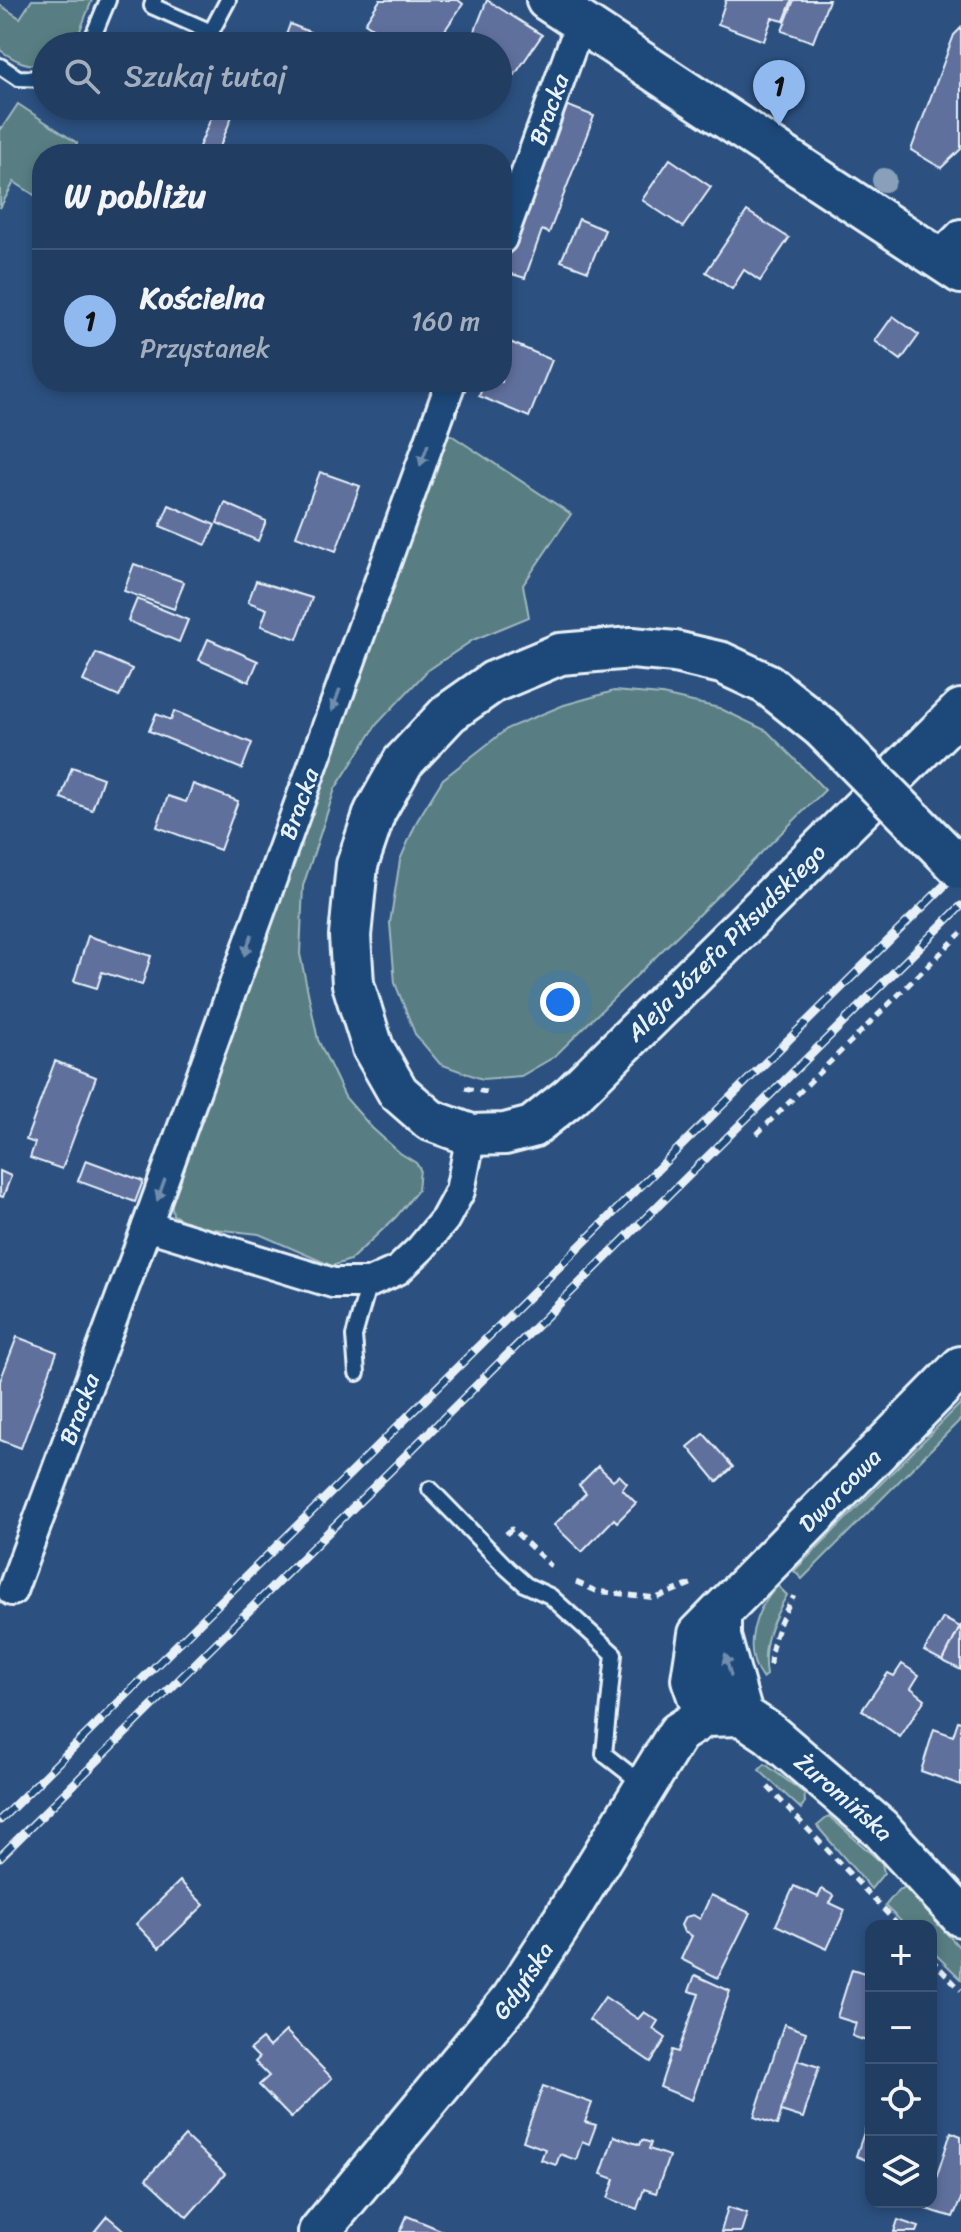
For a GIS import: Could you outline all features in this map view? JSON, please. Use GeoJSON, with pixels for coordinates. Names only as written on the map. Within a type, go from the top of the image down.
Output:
{"type":"FeatureCollection","features":[{"type":"Feature","properties":{"kind":"main road"},"geometry":{"type":"LineString","coordinates":[[547,0],[580,24],[953,255]]}},
{"type":"Feature","properties":{"kind":"main road"},"geometry":{"type":"LineString","coordinates":[[471,1135],[430,1120],[398,1092],[373,1048],[353,984],[350,936],[357,865],[375,812],[403,762],[449,713],[493,682],[560,654],[632,648],[675,652],[733,668],[767,684],[822,728],[961,869]]}},
{"type":"Feature","properties":{"kind":"main road","name":"Aleja Józefa Piłsudskiego"},"geometry":{"type":"LineString","coordinates":[[471,1135],[505,1134],[532,1127],[572,1095],[961,710]]}},
{"type":"Feature","properties":{"kind":"main road","name":"Dworcowa"},"geometry":{"type":"LineString","coordinates":[[724,1716],[692,1679],[699,1634],[961,1367]]}},
{"type":"Feature","properties":{"kind":"main road","name":"Gdyńska"},"geometry":{"type":"LineString","coordinates":[[319,2232],[512,1999],[678,1733],[724,1716]]}},
{"type":"Feature","properties":{"kind":"main road","name":"Żuromińska"},"geometry":{"type":"LineString","coordinates":[[724,1716],[769,1733],[880,1828],[961,1916]]}},
{"type":"Feature","properties":{"kind":"street","name":"Bracka"},"geometry":{"type":"LineString","coordinates":[[512,211],[580,24]]}},
{"type":"Feature","properties":{"kind":"street","name":"Bracka"},"geometry":{"type":"LineString","coordinates":[[6,1597],[147,1226],[447,392]]}},
{"type":"Feature","properties":{"kind":"street"},"geometry":{"type":"LineString","coordinates":[[147,1226],[333,1283],[369,1283],[398,1270],[445,1219],[460,1191],[471,1135]]}},
{"type":"Feature","properties":{"kind":"lane"},"geometry":{"type":"LineString","coordinates":[[95,32],[108,0]]}},
{"type":"Feature","properties":{"kind":"lane"},"geometry":{"type":"LineString","coordinates":[[154,0],[152,6],[211,32],[228,0]]}},
{"type":"Feature","properties":{"kind":"lane"},"geometry":{"type":"LineString","coordinates":[[0,66],[18,78],[32,78]]}},
{"type":"Feature","properties":{"kind":"lane"},"geometry":{"type":"LineString","coordinates":[[357,1373],[354,1336],[369,1283]]}},
{"type":"Feature","properties":{"kind":"lane"},"geometry":{"type":"LineString","coordinates":[[430,1489],[526,1585],[550,1596],[614,1654],[604,1754],[645,1786]]}},
{"type":"Feature","properties":{"kind":"path"},"geometry":{"type":"LineString","coordinates":[[757,1134],[961,933]]}},
{"type":"Feature","properties":{"kind":"path"},"geometry":{"type":"LineString","coordinates":[[457,1086],[503,1094]]}},
{"type":"Feature","properties":{"kind":"path"},"geometry":{"type":"LineString","coordinates":[[489,1550],[512,1529],[557,1573]]}},
{"type":"Feature","properties":{"kind":"path"},"geometry":{"type":"LineString","coordinates":[[570,1579],[596,1591],[656,1598],[697,1581]]}},
{"type":"Feature","properties":{"kind":"path"},"geometry":{"type":"LineString","coordinates":[[771,1672],[772,1647],[783,1614],[796,1592]]}},
{"type":"Feature","properties":{"kind":"path"},"geometry":{"type":"LineString","coordinates":[[766,1785],[893,1920]]}},
{"type":"Feature","properties":{"kind":"path"},"geometry":{"type":"LineString","coordinates":[[937,1965],[961,1990]]}},
{"type":"Feature","properties":{"kind":"green space"},"geometry":{"type":"Polygon","coordinates":[[[32,0],[92,0],[79,32],[32,32],[32,65],[0,50],[0,5],[20,18],[32,0]]]}},
{"type":"Feature","properties":{"kind":"green space"},"geometry":{"type":"Polygon","coordinates":[[[18,104],[32,113],[32,120],[42,120],[77,143],[32,144],[32,194],[14,182],[0,208],[0,127],[18,104]]]}},
{"type":"Feature","properties":{"kind":"green space"},"geometry":{"type":"Polygon","coordinates":[[[445,431],[571,514],[523,585],[529,617],[473,640],[427,671],[377,724],[335,789],[303,886],[300,954],[318,1040],[345,1097],[372,1128],[420,1169],[418,1190],[396,1217],[350,1260],[332,1266],[259,1234],[196,1227],[173,1215],[170,1195],[445,431]]]}},
{"type":"Feature","properties":{"kind":"green space"},"geometry":{"type":"Polygon","coordinates":[[[614,691],[662,695],[719,708],[767,731],[825,790],[554,1057],[521,1076],[482,1079],[440,1064],[415,1034],[395,983],[390,923],[400,860],[417,821],[443,779],[508,728],[564,705],[614,691]]]}},
{"type":"Feature","properties":{"kind":"green space"},"geometry":{"type":"Polygon","coordinates":[[[961,1403],[961,1419],[802,1579],[794,1571],[961,1403]]]}},
{"type":"Feature","properties":{"kind":"green space"},"geometry":{"type":"Polygon","coordinates":[[[778,1586],[787,1595],[769,1633],[765,1653],[766,1675],[762,1678],[752,1654],[754,1629],[763,1606],[778,1586]]]}},
{"type":"Feature","properties":{"kind":"green space"},"geometry":{"type":"Polygon","coordinates":[[[765,1764],[804,1793],[805,1802],[801,1809],[759,1770],[765,1764]]]}},
{"type":"Feature","properties":{"kind":"green space"},"geometry":{"type":"Polygon","coordinates":[[[829,1816],[882,1863],[884,1873],[871,1889],[817,1826],[829,1816]]]}},
{"type":"Feature","properties":{"kind":"green space"},"geometry":{"type":"Polygon","coordinates":[[[905,1888],[934,1920],[900,1920],[885,1906],[898,1890],[905,1888]]]}},
{"type":"Feature","properties":{"kind":"green space"},"geometry":{"type":"Polygon","coordinates":[[[937,1923],[961,1949],[961,1979],[937,1956],[937,1923]]]}},
{"type":"Feature","properties":{"kind":"building"},"geometry":{"type":"Polygon","coordinates":[[[380,0],[458,0],[463,4],[444,32],[378,32],[365,23],[380,0]]]}},
{"type":"Feature","properties":{"kind":"building"},"geometry":{"type":"Polygon","coordinates":[[[487,0],[542,35],[512,79],[512,32],[474,32],[487,0]]]}},
{"type":"Feature","properties":{"kind":"building"},"geometry":{"type":"Polygon","coordinates":[[[726,0],[792,0],[784,21],[772,18],[764,41],[718,24],[726,0]]]}},
{"type":"Feature","properties":{"kind":"building"},"geometry":{"type":"Polygon","coordinates":[[[794,0],[829,0],[813,42],[782,31],[794,0]]]}},
{"type":"Feature","properties":{"kind":"building"},"geometry":{"type":"Polygon","coordinates":[[[290,24],[310,32],[287,32],[290,24]]]}},
{"type":"Feature","properties":{"kind":"building"},"geometry":{"type":"Polygon","coordinates":[[[961,28],[961,149],[941,168],[911,150],[954,35],[961,28]]]}},
{"type":"Feature","properties":{"kind":"building"},"geometry":{"type":"Polygon","coordinates":[[[566,105],[594,116],[549,233],[542,230],[525,278],[512,274],[512,245],[566,105]]]}},
{"type":"Feature","properties":{"kind":"building"},"geometry":{"type":"Polygon","coordinates":[[[210,120],[230,120],[221,144],[200,144],[210,120]]]}},
{"type":"Feature","properties":{"kind":"building"},"geometry":{"type":"Polygon","coordinates":[[[670,159],[711,187],[683,227],[642,200],[670,159]]]}},
{"type":"Feature","properties":{"kind":"building"},"geometry":{"type":"Polygon","coordinates":[[[747,211],[789,238],[760,281],[744,270],[732,289],[706,272],[747,211]]]}},
{"type":"Feature","properties":{"kind":"building"},"geometry":{"type":"Polygon","coordinates":[[[579,219],[605,230],[588,271],[561,261],[579,219]]]}},
{"type":"Feature","properties":{"kind":"building"},"geometry":{"type":"Polygon","coordinates":[[[893,316],[919,335],[901,360],[875,341],[893,316]]]}},
{"type":"Feature","properties":{"kind":"building"},"geometry":{"type":"Polygon","coordinates":[[[512,343],[552,360],[529,417],[479,396],[481,392],[512,392],[512,343]]]}},
{"type":"Feature","properties":{"kind":"building"},"geometry":{"type":"Polygon","coordinates":[[[320,472],[360,486],[336,551],[296,536],[320,472]]]}},
{"type":"Feature","properties":{"kind":"building"},"geometry":{"type":"Polygon","coordinates":[[[225,503],[266,521],[258,541],[217,523],[225,503]]]}},
{"type":"Feature","properties":{"kind":"building"},"geometry":{"type":"Polygon","coordinates":[[[169,505],[215,525],[206,545],[160,526],[169,505]]]}},
{"type":"Feature","properties":{"kind":"building"},"geometry":{"type":"Polygon","coordinates":[[[134,564],[184,582],[174,609],[124,591],[134,564]]]}},
{"type":"Feature","properties":{"kind":"building"},"geometry":{"type":"Polygon","coordinates":[[[256,581],[312,598],[297,639],[261,626],[267,609],[248,602],[256,581]]]}},
{"type":"Feature","properties":{"kind":"building"},"geometry":{"type":"Polygon","coordinates":[[[137,599],[188,620],[179,642],[128,621],[137,599]]]}},
{"type":"Feature","properties":{"kind":"building"},"geometry":{"type":"Polygon","coordinates":[[[208,639],[258,661],[249,682],[199,660],[208,639]]]}},
{"type":"Feature","properties":{"kind":"building"},"geometry":{"type":"Polygon","coordinates":[[[96,653],[132,669],[119,697],[83,681],[96,653]]]}},
{"type":"Feature","properties":{"kind":"building"},"geometry":{"type":"Polygon","coordinates":[[[174,711],[252,743],[242,769],[149,731],[156,714],[171,720],[174,711]]]}},
{"type":"Feature","properties":{"kind":"building"},"geometry":{"type":"Polygon","coordinates":[[[72,767],[103,778],[92,810],[61,798],[72,767]]]}},
{"type":"Feature","properties":{"kind":"building"},"geometry":{"type":"Polygon","coordinates":[[[193,784],[238,801],[220,850],[157,827],[168,796],[186,802],[193,784]]]}},
{"type":"Feature","properties":{"kind":"building"},"geometry":{"type":"Polygon","coordinates":[[[88,936],[151,956],[142,985],[102,972],[97,988],[74,981],[88,936]]]}},
{"type":"Feature","properties":{"kind":"building"},"geometry":{"type":"Polygon","coordinates":[[[55,1061],[96,1077],[62,1169],[30,1158],[35,1143],[26,1140],[55,1061]]]}},
{"type":"Feature","properties":{"kind":"building"},"geometry":{"type":"Polygon","coordinates":[[[86,1160],[143,1181],[135,1202],[78,1181],[86,1160]]]}},
{"type":"Feature","properties":{"kind":"building"},"geometry":{"type":"Polygon","coordinates":[[[0,1171],[11,1176],[3,1197],[0,1196],[0,1171]]]}},
{"type":"Feature","properties":{"kind":"building"},"geometry":{"type":"Polygon","coordinates":[[[17,1337],[57,1352],[21,1448],[0,1440],[0,1381],[17,1337]]]}},
{"type":"Feature","properties":{"kind":"building"},"geometry":{"type":"Polygon","coordinates":[[[704,1434],[733,1467],[717,1482],[688,1447],[704,1434]]]}},
{"type":"Feature","properties":{"kind":"building"},"geometry":{"type":"Polygon","coordinates":[[[598,1466],[613,1480],[619,1475],[627,1483],[622,1489],[636,1503],[617,1522],[614,1519],[582,1552],[554,1525],[586,1493],[579,1485],[598,1466]]]}},
{"type":"Feature","properties":{"kind":"building"},"geometry":{"type":"Polygon","coordinates":[[[943,1618],[960,1627],[943,1661],[924,1651],[943,1618]]]}},
{"type":"Feature","properties":{"kind":"building"},"geometry":{"type":"Polygon","coordinates":[[[961,1625],[961,1670],[943,1661],[961,1625]]]}},
{"type":"Feature","properties":{"kind":"building"},"geometry":{"type":"Polygon","coordinates":[[[902,1664],[919,1675],[911,1688],[925,1699],[900,1737],[862,1710],[888,1673],[894,1676],[902,1664]]]}},
{"type":"Feature","properties":{"kind":"building"},"geometry":{"type":"Polygon","coordinates":[[[958,1721],[961,1722],[961,1785],[921,1771],[934,1729],[953,1736],[958,1721]]]}},
{"type":"Feature","properties":{"kind":"building"},"geometry":{"type":"Polygon","coordinates":[[[180,1881],[204,1905],[159,1948],[136,1924],[180,1881]]]}},
{"type":"Feature","properties":{"kind":"building"},"geometry":{"type":"Polygon","coordinates":[[[794,1886],[818,1897],[822,1889],[834,1896],[830,1903],[845,1910],[827,1949],[776,1925],[794,1886]]]}},
{"type":"Feature","properties":{"kind":"building"},"geometry":{"type":"Polygon","coordinates":[[[711,1895],[750,1913],[718,1978],[681,1959],[692,1936],[684,1932],[681,1925],[685,1917],[693,1915],[700,1919],[711,1895]]]}},
{"type":"Feature","properties":{"kind":"building"},"geometry":{"type":"Polygon","coordinates":[[[852,1969],[865,1973],[865,2041],[852,2036],[856,2023],[837,2017],[852,1969]]]}},
{"type":"Feature","properties":{"kind":"building"},"geometry":{"type":"Polygon","coordinates":[[[695,1975],[730,1991],[692,2100],[660,2087],[672,2050],[678,2052],[699,1994],[689,1991],[695,1975]]]}},
{"type":"Feature","properties":{"kind":"building"},"geometry":{"type":"Polygon","coordinates":[[[605,1997],[638,2019],[644,2012],[658,2021],[653,2029],[666,2038],[651,2062],[589,2020],[605,1997]]]}},
{"type":"Feature","properties":{"kind":"building"},"geometry":{"type":"Polygon","coordinates":[[[784,2024],[806,2032],[777,2125],[754,2117],[784,2024]]]}},
{"type":"Feature","properties":{"kind":"building"},"geometry":{"type":"Polygon","coordinates":[[[286,2031],[332,2078],[291,2118],[259,2085],[269,2076],[255,2062],[259,2058],[250,2049],[262,2039],[269,2047],[286,2031]]]}},
{"type":"Feature","properties":{"kind":"building"},"geometry":{"type":"Polygon","coordinates":[[[797,2060],[819,2067],[803,2118],[781,2111],[797,2060]]]}},
{"type":"Feature","properties":{"kind":"building"},"geometry":{"type":"Polygon","coordinates":[[[543,2086],[592,2103],[585,2122],[596,2125],[589,2144],[582,2141],[576,2160],[560,2154],[556,2165],[541,2160],[545,2149],[523,2141],[543,2086]]]}},
{"type":"Feature","properties":{"kind":"building"},"geometry":{"type":"Polygon","coordinates":[[[865,2130],[865,2160],[856,2156],[865,2130]]]}},
{"type":"Feature","properties":{"kind":"building"},"geometry":{"type":"Polygon","coordinates":[[[951,2132],[961,2136],[961,2199],[953,2217],[926,2209],[937,2208],[937,2175],[951,2132]]]}},
{"type":"Feature","properties":{"kind":"building"},"geometry":{"type":"Polygon","coordinates":[[[185,2136],[225,2174],[187,2217],[146,2179],[185,2136]]]}},
{"type":"Feature","properties":{"kind":"building"},"geometry":{"type":"Polygon","coordinates":[[[614,2136],[640,2145],[642,2140],[651,2143],[649,2149],[669,2156],[656,2193],[644,2189],[637,2209],[608,2198],[615,2179],[601,2174],[614,2136]]]}},
{"type":"Feature","properties":{"kind":"building"},"geometry":{"type":"Polygon","coordinates":[[[728,2207],[747,2213],[741,2232],[721,2232],[728,2207]]]}},
{"type":"Feature","properties":{"kind":"building"},"geometry":{"type":"Polygon","coordinates":[[[107,2216],[126,2232],[94,2232],[107,2216]]]}},
{"type":"Feature","properties":{"kind":"building"},"geometry":{"type":"Polygon","coordinates":[[[407,2216],[443,2231],[443,2232],[400,2232],[407,2216]]]}},
{"type":"Feature","properties":{"kind":"building"},"geometry":{"type":"Polygon","coordinates":[[[898,2220],[919,2227],[917,2232],[894,2232],[898,2220]]]}},
{"type":"Feature","properties":{"kind":"railway"},"geometry":{"type":"LineString","coordinates":[[0,1820],[961,869]]}},
{"type":"Feature","properties":{"kind":"railway"},"geometry":{"type":"LineString","coordinates":[[0,1857],[961,906]]}},
{"type":"Feature","properties":{"kind":"place","name":"Kościelna"},"geometry":{"type":"Point","coordinates":[779,126]}}]}
